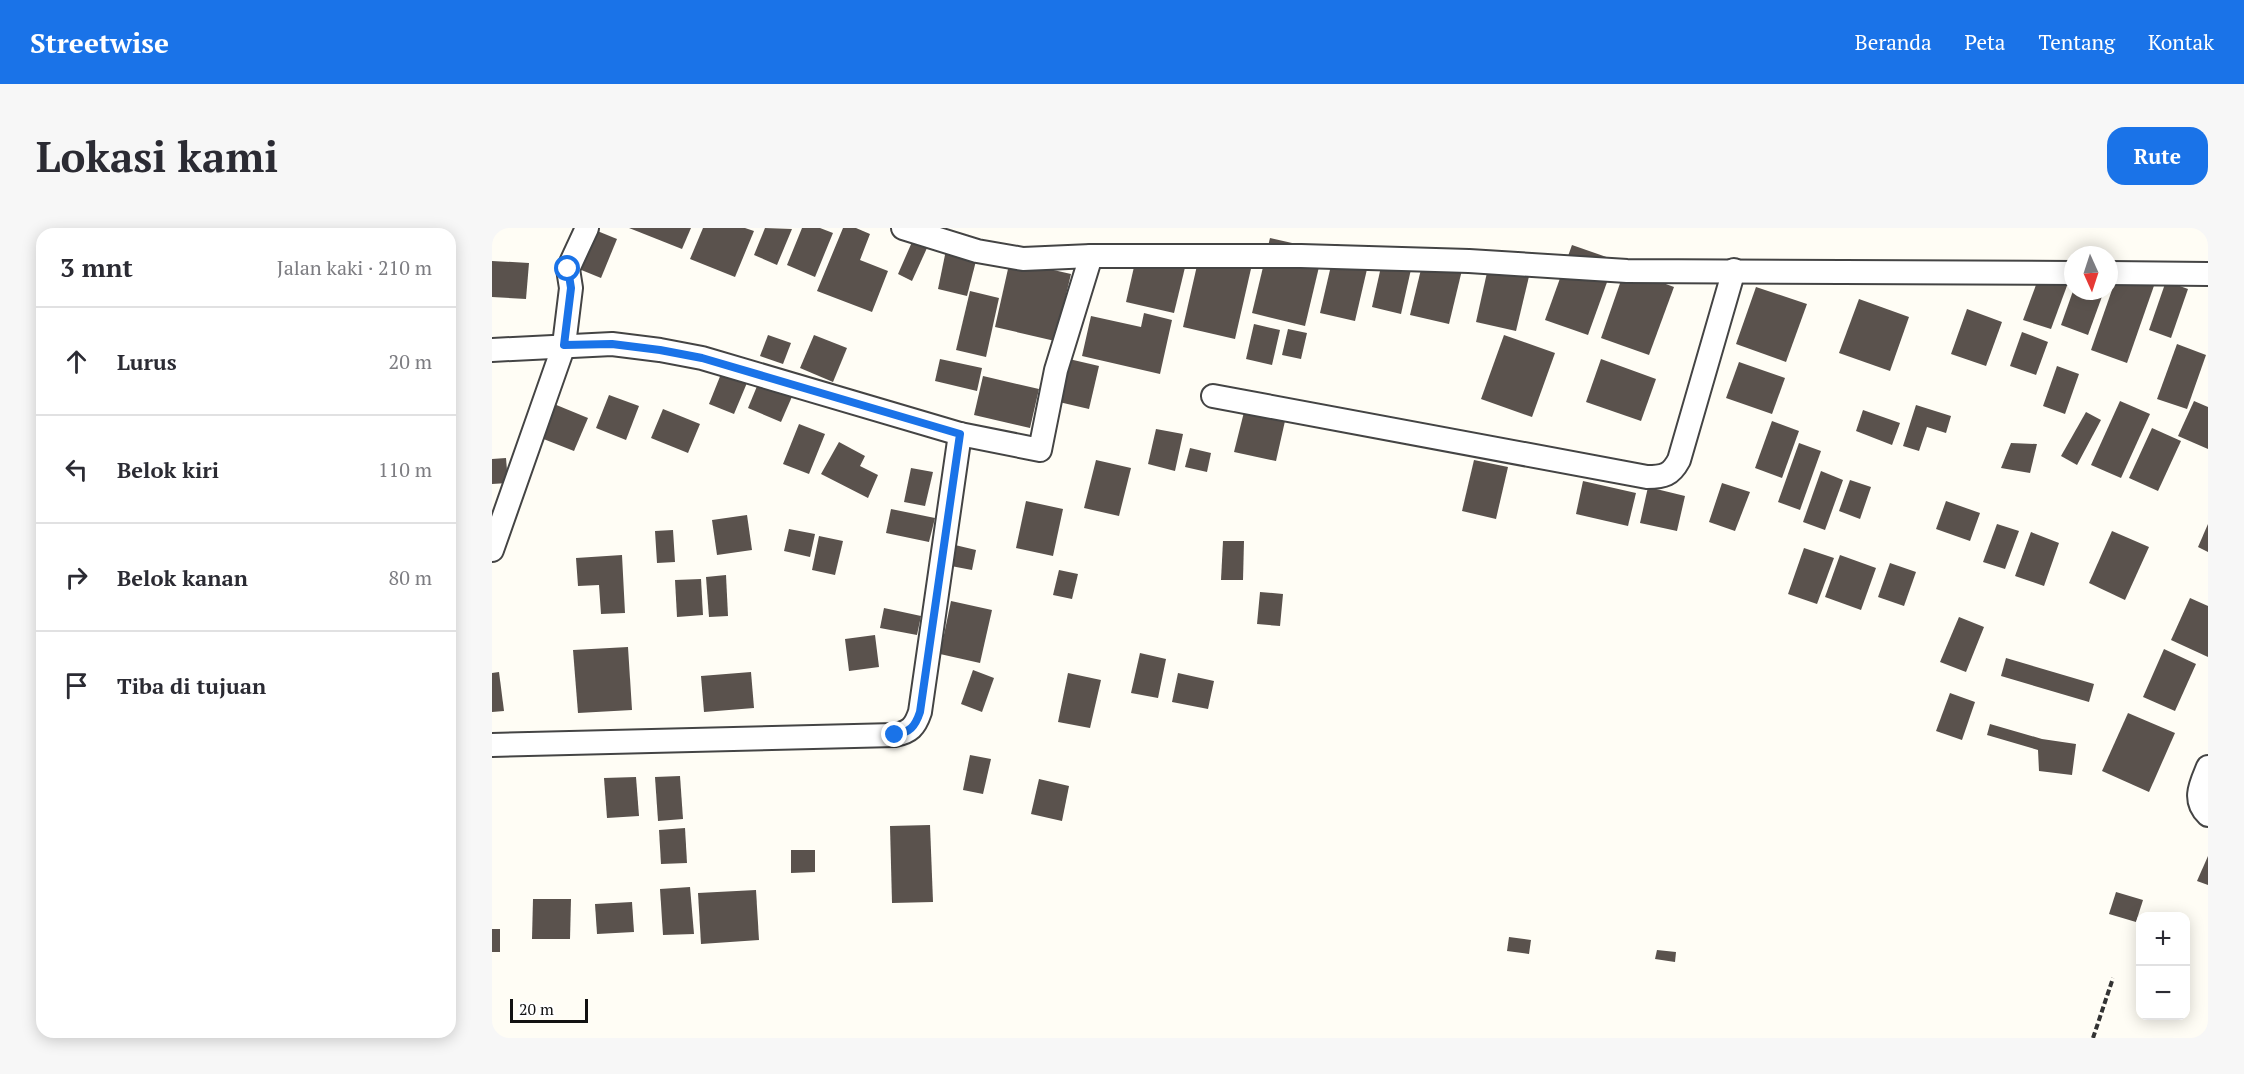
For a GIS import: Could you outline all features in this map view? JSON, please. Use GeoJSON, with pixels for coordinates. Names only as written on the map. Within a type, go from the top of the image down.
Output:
{"type":"FeatureCollection","features":[{"type":"Feature","properties":{"kind":"street"},"geometry":{"type":"LineString","coordinates":[[492,550],[564,345],[571,288],[568,269],[587,228]]}},
{"type":"Feature","properties":{"kind":"street"},"geometry":{"type":"LineString","coordinates":[[903,228],[977,251],[1023,259],[1091,256],[1300,255],[1469,261],[1627,271],[2064,273]]}},
{"type":"Feature","properties":{"kind":"street"},"geometry":{"type":"LineString","coordinates":[[492,350],[612,344],[660,350],[702,358],[960,434],[1040,450],[1056,370],[1091,256]]}},
{"type":"Feature","properties":{"kind":"street"},"geometry":{"type":"LineString","coordinates":[[1213,396],[1647,477],[1659,477],[1674,471],[1679,460],[1734,270]]}},
{"type":"Feature","properties":{"kind":"street"},"geometry":{"type":"LineString","coordinates":[[2118,273],[2208,274]]}},
{"type":"Feature","properties":{"kind":"street"},"geometry":{"type":"LineString","coordinates":[[492,745],[895,735],[908,732],[916,725],[920,712],[960,434]]}},
{"type":"Feature","properties":{"kind":"street"},"geometry":{"type":"LineString","coordinates":[[2208,767],[2198,797],[2200,807],[2208,814]]}},
{"type":"Feature","properties":{"kind":"path"},"geometry":{"type":"LineString","coordinates":[[2093,1038],[2113,978]]}},
{"type":"Feature","properties":{"kind":"building"},"geometry":{"type":"Polygon","coordinates":[[[590,228],[617,239],[601,278],[574,267],[590,228]]]}},
{"type":"Feature","properties":{"kind":"building"},"geometry":{"type":"Polygon","coordinates":[[[629,228],[691,228],[682,249],[629,228]]]}},
{"type":"Feature","properties":{"kind":"building"},"geometry":{"type":"Polygon","coordinates":[[[703,228],[745,228],[754,231],[735,277],[690,259],[703,228]]]}},
{"type":"Feature","properties":{"kind":"building"},"geometry":{"type":"Polygon","coordinates":[[[765,228],[792,229],[777,265],[754,255],[765,228]]]}},
{"type":"Feature","properties":{"kind":"building"},"geometry":{"type":"Polygon","coordinates":[[[802,228],[820,228],[833,233],[815,277],[787,265],[802,228]]]}},
{"type":"Feature","properties":{"kind":"building"},"geometry":{"type":"Polygon","coordinates":[[[843,228],[856,228],[870,234],[860,260],[888,271],[872,312],[817,291],[843,228]]]}},
{"type":"Feature","properties":{"kind":"building"},"geometry":{"type":"Polygon","coordinates":[[[1270,238],[1323,250],[1305,326],[1252,313],[1270,238]]]}},
{"type":"Feature","properties":{"kind":"building"},"geometry":{"type":"Polygon","coordinates":[[[912,242],[927,248],[912,281],[898,274],[912,242]]]}},
{"type":"Feature","properties":{"kind":"building"},"geometry":{"type":"Polygon","coordinates":[[[1336,244],[1371,252],[1355,321],[1320,313],[1336,244]]]}},
{"type":"Feature","properties":{"kind":"building"},"geometry":{"type":"Polygon","coordinates":[[[1139,245],[1188,255],[1174,313],[1126,302],[1139,245]]]}},
{"type":"Feature","properties":{"kind":"building"},"geometry":{"type":"Polygon","coordinates":[[[1572,245],[1615,260],[1588,335],[1545,320],[1572,245]]]}},
{"type":"Feature","properties":{"kind":"building"},"geometry":{"type":"Polygon","coordinates":[[[1201,248],[1253,260],[1235,339],[1183,327],[1201,248]]]}},
{"type":"Feature","properties":{"kind":"building"},"geometry":{"type":"Polygon","coordinates":[[[1385,249],[1414,256],[1401,314],[1372,307],[1385,249]]]}},
{"type":"Feature","properties":{"kind":"building"},"geometry":{"type":"Polygon","coordinates":[[[946,250],[977,257],[967,296],[938,289],[946,250]]]}},
{"type":"Feature","properties":{"kind":"building"},"geometry":{"type":"Polygon","coordinates":[[[1490,259],[1531,268],[1516,331],[1476,322],[1490,259]]]}},
{"type":"Feature","properties":{"kind":"building"},"geometry":{"type":"Polygon","coordinates":[[[1010,260],[1071,274],[1055,341],[995,327],[1010,260]]]}},
{"type":"Feature","properties":{"kind":"building"},"geometry":{"type":"Polygon","coordinates":[[[492,261],[529,263],[526,299],[492,297],[492,261]]]}},
{"type":"Feature","properties":{"kind":"building"},"geometry":{"type":"Polygon","coordinates":[[[1423,261],[1462,270],[1449,324],[1410,315],[1423,261]]]}},
{"type":"Feature","properties":{"kind":"building"},"geometry":{"type":"Polygon","coordinates":[[[2120,267],[2156,280],[2127,363],[2091,350],[2108,300],[2118,300],[2120,267]]]}},
{"type":"Feature","properties":{"kind":"building"},"geometry":{"type":"Polygon","coordinates":[[[1625,269],[1674,287],[1649,355],[1601,338],[1625,269]]]}},
{"type":"Feature","properties":{"kind":"building"},"geometry":{"type":"Polygon","coordinates":[[[2040,274],[2064,282],[2064,294],[2051,329],[2023,320],[2040,274]]]}},
{"type":"Feature","properties":{"kind":"building"},"geometry":{"type":"Polygon","coordinates":[[[2166,281],[2188,289],[2171,338],[2149,330],[2166,281]]]}},
{"type":"Feature","properties":{"kind":"building"},"geometry":{"type":"Polygon","coordinates":[[[1756,287],[1807,304],[1786,362],[1736,344],[1756,287]]]}},
{"type":"Feature","properties":{"kind":"building"},"geometry":{"type":"Polygon","coordinates":[[[970,291],[999,298],[986,357],[956,350],[970,291]]]}},
{"type":"Feature","properties":{"kind":"building"},"geometry":{"type":"Polygon","coordinates":[[[1859,299],[1909,317],[1890,371],[1839,353],[1859,299]]]}},
{"type":"Feature","properties":{"kind":"building"},"geometry":{"type":"Polygon","coordinates":[[[2070,300],[2101,300],[2088,335],[2061,325],[2070,300]]]}},
{"type":"Feature","properties":{"kind":"building"},"geometry":{"type":"Polygon","coordinates":[[[1967,309],[2002,322],[1986,366],[1951,354],[1967,309]]]}},
{"type":"Feature","properties":{"kind":"building"},"geometry":{"type":"Polygon","coordinates":[[[1144,313],[1172,320],[1160,374],[1082,356],[1091,316],[1141,327],[1144,313]]]}},
{"type":"Feature","properties":{"kind":"building"},"geometry":{"type":"Polygon","coordinates":[[[1254,324],[1280,330],[1272,365],[1246,359],[1254,324]]]}},
{"type":"Feature","properties":{"kind":"building"},"geometry":{"type":"Polygon","coordinates":[[[1288,329],[1307,333],[1301,359],[1282,355],[1288,329]]]}},
{"type":"Feature","properties":{"kind":"building"},"geometry":{"type":"Polygon","coordinates":[[[2022,332],[2048,342],[2036,375],[2010,366],[2022,332]]]}},
{"type":"Feature","properties":{"kind":"building"},"geometry":{"type":"Polygon","coordinates":[[[768,335],[791,343],[783,364],[760,356],[768,335]]]}},
{"type":"Feature","properties":{"kind":"building"},"geometry":{"type":"Polygon","coordinates":[[[814,335],[847,348],[833,382],[800,368],[814,335]]]}},
{"type":"Feature","properties":{"kind":"building"},"geometry":{"type":"Polygon","coordinates":[[[1504,335],[1555,353],[1532,417],[1481,399],[1504,335]]]}},
{"type":"Feature","properties":{"kind":"building"},"geometry":{"type":"Polygon","coordinates":[[[2177,344],[2206,355],[2187,409],[2157,399],[2177,344]]]}},
{"type":"Feature","properties":{"kind":"building"},"geometry":{"type":"Polygon","coordinates":[[[940,359],[982,368],[977,391],[935,381],[940,359]]]}},
{"type":"Feature","properties":{"kind":"building"},"geometry":{"type":"Polygon","coordinates":[[[1069,359],[1099,366],[1089,409],[1059,402],[1069,359]]]}},
{"type":"Feature","properties":{"kind":"building"},"geometry":{"type":"Polygon","coordinates":[[[1601,359],[1656,379],[1641,421],[1586,402],[1601,359]]]}},
{"type":"Feature","properties":{"kind":"building"},"geometry":{"type":"Polygon","coordinates":[[[1739,362],[1785,378],[1772,414],[1726,398],[1739,362]]]}},
{"type":"Feature","properties":{"kind":"building"},"geometry":{"type":"Polygon","coordinates":[[[2057,366],[2079,374],[2065,414],[2043,406],[2057,366]]]}},
{"type":"Feature","properties":{"kind":"building"},"geometry":{"type":"Polygon","coordinates":[[[723,369],[749,378],[734,414],[709,404],[723,369]]]}},
{"type":"Feature","properties":{"kind":"building"},"geometry":{"type":"Polygon","coordinates":[[[983,376],[1039,389],[1030,428],[974,415],[983,376]]]}},
{"type":"Feature","properties":{"kind":"building"},"geometry":{"type":"Polygon","coordinates":[[[760,379],[794,392],[781,422],[748,408],[760,379]]]}},
{"type":"Feature","properties":{"kind":"building"},"geometry":{"type":"Polygon","coordinates":[[[609,395],[639,406],[626,440],[596,428],[609,395]]]}},
{"type":"Feature","properties":{"kind":"building"},"geometry":{"type":"Polygon","coordinates":[[[2120,401],[2150,414],[2121,478],[2091,465],[2120,401]]]}},
{"type":"Feature","properties":{"kind":"building"},"geometry":{"type":"Polygon","coordinates":[[[2194,401],[2208,407],[2208,449],[2178,436],[2194,401]]]}},
{"type":"Feature","properties":{"kind":"building"},"geometry":{"type":"Polygon","coordinates":[[[554,404],[588,418],[574,451],[541,438],[554,404]]]}},
{"type":"Feature","properties":{"kind":"building"},"geometry":{"type":"Polygon","coordinates":[[[1916,405],[1951,416],[1946,433],[1927,427],[1919,451],[1903,446],[1916,405]]]}},
{"type":"Feature","properties":{"kind":"building"},"geometry":{"type":"Polygon","coordinates":[[[663,409],[700,424],[688,453],[651,438],[663,409]]]}},
{"type":"Feature","properties":{"kind":"building"},"geometry":{"type":"Polygon","coordinates":[[[1863,410],[1900,423],[1892,445],[1856,431],[1863,410]]]}},
{"type":"Feature","properties":{"kind":"building"},"geometry":{"type":"Polygon","coordinates":[[[1244,412],[1285,421],[1276,461],[1234,452],[1244,412]]]}},
{"type":"Feature","properties":{"kind":"building"},"geometry":{"type":"Polygon","coordinates":[[[2086,412],[2101,420],[2077,465],[2061,456],[2086,412]]]}},
{"type":"Feature","properties":{"kind":"building"},"geometry":{"type":"Polygon","coordinates":[[[1772,421],[1799,431],[1782,478],[1755,468],[1772,421]]]}},
{"type":"Feature","properties":{"kind":"building"},"geometry":{"type":"Polygon","coordinates":[[[799,424],[825,434],[809,474],[783,464],[799,424]]]}},
{"type":"Feature","properties":{"kind":"building"},"geometry":{"type":"Polygon","coordinates":[[[2152,428],[2181,441],[2158,491],[2129,478],[2152,428]]]}},
{"type":"Feature","properties":{"kind":"building"},"geometry":{"type":"Polygon","coordinates":[[[1156,429],[1183,434],[1175,471],[1148,464],[1156,429]]]}},
{"type":"Feature","properties":{"kind":"building"},"geometry":{"type":"Polygon","coordinates":[[[839,442],[865,456],[860,466],[878,475],[868,498],[821,474],[839,442]]]}},
{"type":"Feature","properties":{"kind":"building"},"geometry":{"type":"Polygon","coordinates":[[[1799,443],[1821,451],[1800,510],[1778,502],[1799,443]]]}},
{"type":"Feature","properties":{"kind":"building"},"geometry":{"type":"Polygon","coordinates":[[[2011,443],[2037,444],[2030,473],[2001,468],[2011,443]]]}},
{"type":"Feature","properties":{"kind":"building"},"geometry":{"type":"Polygon","coordinates":[[[1190,448],[1211,453],[1207,472],[1185,467],[1190,448]]]}},
{"type":"Feature","properties":{"kind":"building"},"geometry":{"type":"Polygon","coordinates":[[[506,458],[508,483],[492,484],[492,459],[506,458]]]}},
{"type":"Feature","properties":{"kind":"building"},"geometry":{"type":"Polygon","coordinates":[[[1096,460],[1131,468],[1119,516],[1084,508],[1096,460]]]}},
{"type":"Feature","properties":{"kind":"building"},"geometry":{"type":"Polygon","coordinates":[[[1474,460],[1508,467],[1496,519],[1462,511],[1474,460]]]}},
{"type":"Feature","properties":{"kind":"building"},"geometry":{"type":"Polygon","coordinates":[[[911,468],[933,472],[925,506],[904,502],[911,468]]]}},
{"type":"Feature","properties":{"kind":"building"},"geometry":{"type":"Polygon","coordinates":[[[1821,471],[1843,480],[1825,530],[1803,522],[1821,471]]]}},
{"type":"Feature","properties":{"kind":"building"},"geometry":{"type":"Polygon","coordinates":[[[1850,480],[1871,487],[1860,519],[1839,511],[1850,480]]]}},
{"type":"Feature","properties":{"kind":"building"},"geometry":{"type":"Polygon","coordinates":[[[1583,481],[1636,493],[1628,526],[1576,514],[1583,481]]]}},
{"type":"Feature","properties":{"kind":"building"},"geometry":{"type":"Polygon","coordinates":[[[1722,483],[1750,492],[1735,531],[1709,522],[1722,483]]]}},
{"type":"Feature","properties":{"kind":"building"},"geometry":{"type":"Polygon","coordinates":[[[1648,487],[1685,496],[1677,531],[1640,523],[1648,487]]]}},
{"type":"Feature","properties":{"kind":"building"},"geometry":{"type":"Polygon","coordinates":[[[1026,501],[1063,509],[1053,556],[1016,548],[1026,501]]]}},
{"type":"Feature","properties":{"kind":"building"},"geometry":{"type":"Polygon","coordinates":[[[1946,501],[1980,513],[1970,541],[1936,529],[1946,501]]]}},
{"type":"Feature","properties":{"kind":"building"},"geometry":{"type":"Polygon","coordinates":[[[891,509],[935,518],[929,542],[886,533],[891,509]]]}},
{"type":"Feature","properties":{"kind":"building"},"geometry":{"type":"Polygon","coordinates":[[[747,515],[752,550],[717,555],[712,520],[747,515]]]}},
{"type":"Feature","properties":{"kind":"building"},"geometry":{"type":"Polygon","coordinates":[[[1997,524],[2019,531],[2005,569],[1983,562],[1997,524]]]}},
{"type":"Feature","properties":{"kind":"building"},"geometry":{"type":"Polygon","coordinates":[[[2208,524],[2208,552],[2198,547],[2208,524]]]}},
{"type":"Feature","properties":{"kind":"building"},"geometry":{"type":"Polygon","coordinates":[[[789,529],[815,534],[810,557],[784,551],[789,529]]]}},
{"type":"Feature","properties":{"kind":"building"},"geometry":{"type":"Polygon","coordinates":[[[673,530],[675,562],[657,563],[655,531],[673,530]]]}},
{"type":"Feature","properties":{"kind":"building"},"geometry":{"type":"Polygon","coordinates":[[[2112,531],[2149,547],[2125,600],[2089,583],[2112,531]]]}},
{"type":"Feature","properties":{"kind":"building"},"geometry":{"type":"Polygon","coordinates":[[[2031,532],[2059,543],[2044,586],[2015,576],[2031,532]]]}},
{"type":"Feature","properties":{"kind":"building"},"geometry":{"type":"Polygon","coordinates":[[[819,536],[843,541],[835,575],[812,570],[819,536]]]}},
{"type":"Feature","properties":{"kind":"building"},"geometry":{"type":"Polygon","coordinates":[[[1223,541],[1244,541],[1243,580],[1221,580],[1223,541]]]}},
{"type":"Feature","properties":{"kind":"building"},"geometry":{"type":"Polygon","coordinates":[[[955,545],[976,550],[972,570],[951,566],[955,545]]]}},
{"type":"Feature","properties":{"kind":"building"},"geometry":{"type":"Polygon","coordinates":[[[1804,548],[1834,558],[1817,604],[1788,594],[1804,548]]]}},
{"type":"Feature","properties":{"kind":"building"},"geometry":{"type":"Polygon","coordinates":[[[622,555],[625,613],[601,614],[599,585],[578,586],[576,558],[622,555]]]}},
{"type":"Feature","properties":{"kind":"building"},"geometry":{"type":"Polygon","coordinates":[[[1840,555],[1876,568],[1861,610],[1825,597],[1840,555]]]}},
{"type":"Feature","properties":{"kind":"building"},"geometry":{"type":"Polygon","coordinates":[[[1890,563],[1916,572],[1904,606],[1878,597],[1890,563]]]}},
{"type":"Feature","properties":{"kind":"building"},"geometry":{"type":"Polygon","coordinates":[[[1059,570],[1078,574],[1072,599],[1053,595],[1059,570]]]}},
{"type":"Feature","properties":{"kind":"building"},"geometry":{"type":"Polygon","coordinates":[[[726,575],[728,616],[709,617],[706,577],[726,575]]]}},
{"type":"Feature","properties":{"kind":"building"},"geometry":{"type":"Polygon","coordinates":[[[701,579],[703,615],[677,617],[675,580],[701,579]]]}},
{"type":"Feature","properties":{"kind":"building"},"geometry":{"type":"Polygon","coordinates":[[[1260,592],[1283,594],[1280,626],[1257,624],[1260,592]]]}},
{"type":"Feature","properties":{"kind":"building"},"geometry":{"type":"Polygon","coordinates":[[[2190,598],[2208,606],[2208,657],[2171,640],[2190,598]]]}},
{"type":"Feature","properties":{"kind":"building"},"geometry":{"type":"Polygon","coordinates":[[[951,601],[992,610],[980,663],[940,654],[951,601]]]}},
{"type":"Feature","properties":{"kind":"building"},"geometry":{"type":"Polygon","coordinates":[[[884,608],[921,616],[917,635],[880,628],[884,608]]]}},
{"type":"Feature","properties":{"kind":"building"},"geometry":{"type":"Polygon","coordinates":[[[1959,617],[1984,627],[1966,672],[1940,662],[1959,617]]]}},
{"type":"Feature","properties":{"kind":"building"},"geometry":{"type":"Polygon","coordinates":[[[875,635],[879,667],[849,671],[845,639],[875,635]]]}},
{"type":"Feature","properties":{"kind":"building"},"geometry":{"type":"Polygon","coordinates":[[[628,647],[632,710],[578,713],[573,650],[628,647]]]}},
{"type":"Feature","properties":{"kind":"building"},"geometry":{"type":"Polygon","coordinates":[[[2164,649],[2196,664],[2175,711],[2143,697],[2164,649]]]}},
{"type":"Feature","properties":{"kind":"building"},"geometry":{"type":"Polygon","coordinates":[[[1140,653],[1166,659],[1158,698],[1131,693],[1140,653]]]}},
{"type":"Feature","properties":{"kind":"building"},"geometry":{"type":"Polygon","coordinates":[[[2006,658],[2094,684],[2089,702],[2001,676],[2006,658]]]}},
{"type":"Feature","properties":{"kind":"building"},"geometry":{"type":"Polygon","coordinates":[[[973,670],[994,678],[982,712],[961,704],[973,670]]]}},
{"type":"Feature","properties":{"kind":"building"},"geometry":{"type":"Polygon","coordinates":[[[499,672],[504,711],[492,712],[492,673],[499,672]]]}},
{"type":"Feature","properties":{"kind":"building"},"geometry":{"type":"Polygon","coordinates":[[[751,672],[754,708],[704,712],[701,676],[751,672]]]}},
{"type":"Feature","properties":{"kind":"building"},"geometry":{"type":"Polygon","coordinates":[[[1068,673],[1101,680],[1090,728],[1058,722],[1068,673]]]}},
{"type":"Feature","properties":{"kind":"building"},"geometry":{"type":"Polygon","coordinates":[[[1178,673],[1214,681],[1208,709],[1172,702],[1178,673]]]}},
{"type":"Feature","properties":{"kind":"building"},"geometry":{"type":"Polygon","coordinates":[[[1950,693],[1975,702],[1962,740],[1936,731],[1950,693]]]}},
{"type":"Feature","properties":{"kind":"building"},"geometry":{"type":"Polygon","coordinates":[[[2128,713],[2175,733],[2149,792],[2102,771],[2128,713]]]}},
{"type":"Feature","properties":{"kind":"building"},"geometry":{"type":"Polygon","coordinates":[[[1990,724],[2042,739],[2076,744],[2072,775],[2039,771],[2038,750],[1987,735],[1990,724]]]}},
{"type":"Feature","properties":{"kind":"building"},"geometry":{"type":"Polygon","coordinates":[[[970,755],[991,759],[983,794],[963,790],[970,755]]]}},
{"type":"Feature","properties":{"kind":"building"},"geometry":{"type":"Polygon","coordinates":[[[680,776],[683,819],[658,821],[655,777],[680,776]]]}},
{"type":"Feature","properties":{"kind":"building"},"geometry":{"type":"Polygon","coordinates":[[[636,777],[639,816],[607,818],[604,778],[636,777]]]}},
{"type":"Feature","properties":{"kind":"building"},"geometry":{"type":"Polygon","coordinates":[[[1039,779],[1069,786],[1062,821],[1031,814],[1039,779]]]}},
{"type":"Feature","properties":{"kind":"building"},"geometry":{"type":"Polygon","coordinates":[[[930,825],[933,902],[892,903],[890,826],[930,825]]]}},
{"type":"Feature","properties":{"kind":"building"},"geometry":{"type":"Polygon","coordinates":[[[685,828],[687,863],[661,864],[659,830],[685,828]]]}},
{"type":"Feature","properties":{"kind":"building"},"geometry":{"type":"Polygon","coordinates":[[[791,850],[815,850],[815,872],[791,873],[791,850]]]}},
{"type":"Feature","properties":{"kind":"building"},"geometry":{"type":"Polygon","coordinates":[[[2208,856],[2208,885],[2197,881],[2208,856]]]}},
{"type":"Feature","properties":{"kind":"building"},"geometry":{"type":"Polygon","coordinates":[[[690,887],[694,934],[663,935],[660,889],[690,887]]]}},
{"type":"Feature","properties":{"kind":"building"},"geometry":{"type":"Polygon","coordinates":[[[756,890],[759,940],[701,944],[698,893],[756,890]]]}},
{"type":"Feature","properties":{"kind":"building"},"geometry":{"type":"Polygon","coordinates":[[[2116,892],[2143,900],[2139,912],[2136,912],[2136,922],[2109,914],[2116,892]]]}},
{"type":"Feature","properties":{"kind":"building"},"geometry":{"type":"Polygon","coordinates":[[[533,899],[571,899],[570,939],[532,939],[533,899]]]}},
{"type":"Feature","properties":{"kind":"building"},"geometry":{"type":"Polygon","coordinates":[[[632,902],[634,932],[597,934],[595,904],[632,902]]]}},
{"type":"Feature","properties":{"kind":"building"},"geometry":{"type":"Polygon","coordinates":[[[492,929],[500,929],[500,952],[492,952],[492,929]]]}},
{"type":"Feature","properties":{"kind":"building"},"geometry":{"type":"Polygon","coordinates":[[[1509,937],[1531,940],[1529,954],[1507,951],[1509,937]]]}},
{"type":"Feature","properties":{"kind":"building"},"geometry":{"type":"Polygon","coordinates":[[[1657,950],[1676,952],[1675,962],[1655,959],[1657,950]]]}},
{"type":"Feature","properties":{"kind":"route"},"geometry":{"type":"LineString","coordinates":[[568,269],[571,288],[564,345],[612,344],[702,358],[960,434],[920,712],[916,725],[908,732],[895,735]]}}]}
